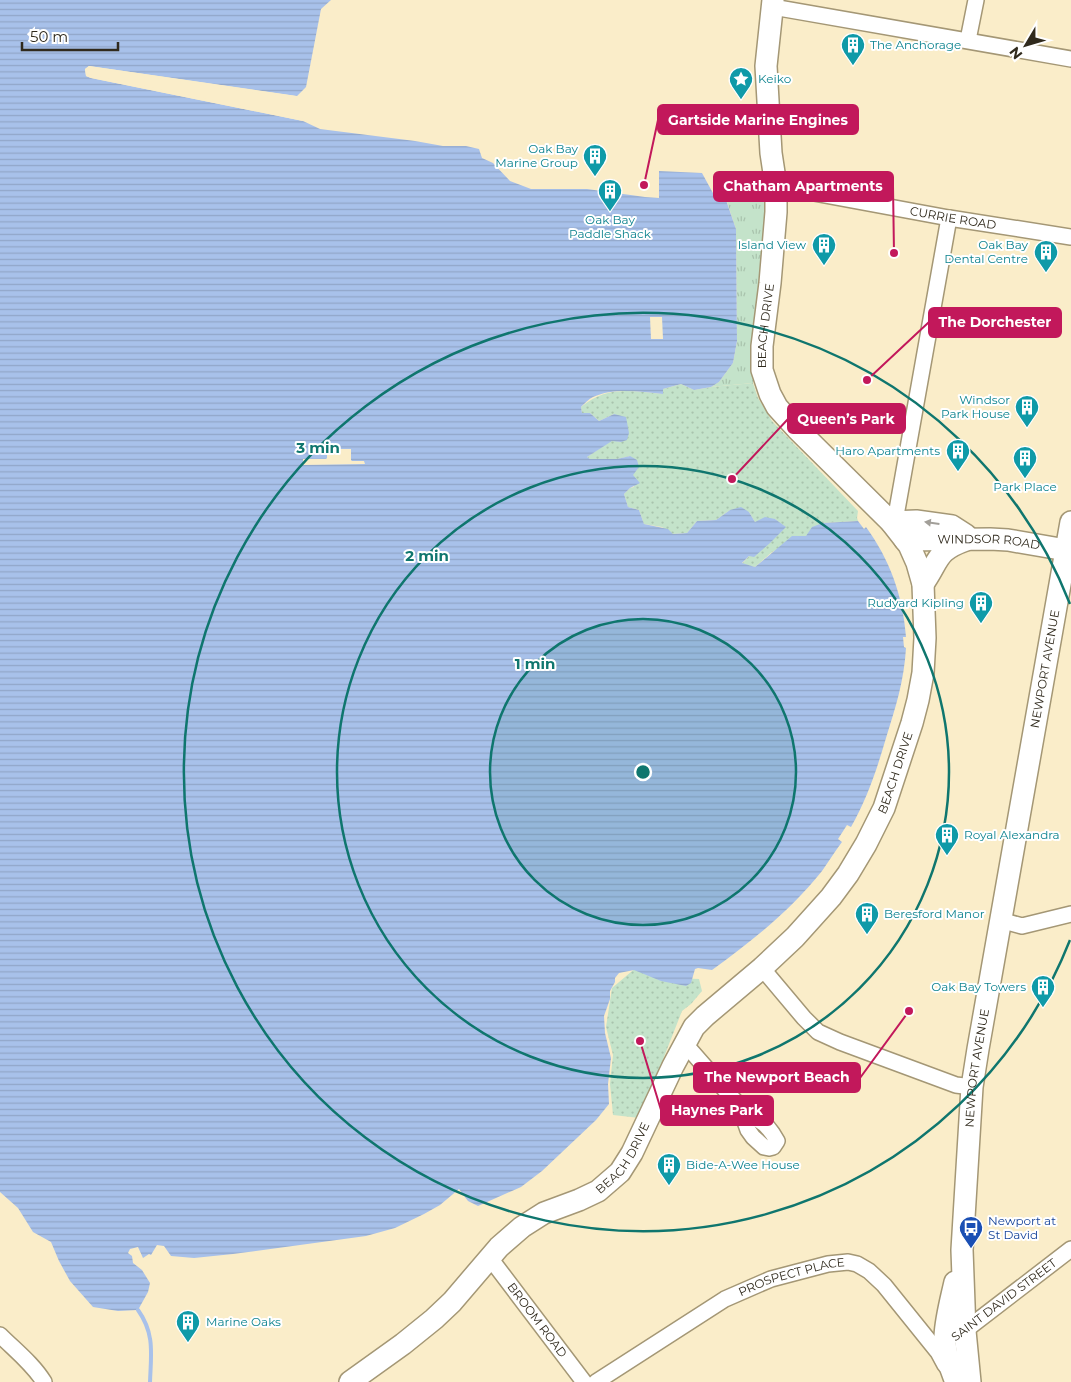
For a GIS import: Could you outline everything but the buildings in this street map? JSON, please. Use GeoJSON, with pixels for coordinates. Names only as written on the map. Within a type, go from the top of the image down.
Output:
{"type":"FeatureCollection","features":[{"type":"Feature","properties":{"kind":"main road","name":"BEACH DRIVE"},"geometry":{"type":"LineString","coordinates":[[353,1381],[403,1344],[452,1302],[507,1239],[544,1213],[598,1191],[620,1172],[632,1153],[694,1027],[795,937],[813,918],[848,874],[864,849],[884,808],[912,724],[923,673],[926,632],[923,584],[917,563],[909,546],[890,522],[777,407],[770,394],[762,370],[762,346],[776,212],[776,186],[771,153],[766,66],[773,3]]}},
{"type":"Feature","properties":{"kind":"main road"},"geometry":{"type":"LineString","coordinates":[[890,522],[916,521],[952,526],[971,538]]}},
{"type":"Feature","properties":{"kind":"main road","name":"NEWPORT AVENUE"},"geometry":{"type":"LineString","coordinates":[[970,1382],[965,1331],[962,1250],[972,1087],[1000,920],[1068,550],[1071,522]]}},
{"type":"Feature","properties":{"kind":"main road"},"geometry":{"type":"LineString","coordinates":[[923,584],[932,571],[937,558],[942,553],[952,545],[971,538]]}},
{"type":"Feature","properties":{"kind":"main road","name":"WINDSOR ROAD"},"geometry":{"type":"LineString","coordinates":[[905,540],[971,538],[1008,540],[1068,550]]}},
{"type":"Feature","properties":{"kind":"main road"},"geometry":{"type":"LineString","coordinates":[[955,1382],[948,1359],[942,1348],[962,1250]]}},
{"type":"Feature","properties":{"kind":"street"},"geometry":{"type":"LineString","coordinates":[[968,40],[976,0]]}},
{"type":"Feature","properties":{"kind":"street"},"geometry":{"type":"LineString","coordinates":[[773,3],[1071,59]]}},
{"type":"Feature","properties":{"kind":"street","name":"CURRIE ROAD"},"geometry":{"type":"LineString","coordinates":[[776,186],[949,218],[1071,237]]}},
{"type":"Feature","properties":{"kind":"street"},"geometry":{"type":"LineString","coordinates":[[890,522],[897,510],[949,218]]}},
{"type":"Feature","properties":{"kind":"street"},"geometry":{"type":"LineString","coordinates":[[1000,920],[1022,926],[1071,914]]}},
{"type":"Feature","properties":{"kind":"street"},"geometry":{"type":"LineString","coordinates":[[762,968],[818,1032],[956,1085],[972,1087]]}},
{"type":"Feature","properties":{"kind":"street"},"geometry":{"type":"LineString","coordinates":[[685,1044],[734,1102],[743,1116]]}},
{"type":"Feature","properties":{"kind":"street","name":"SAINT DAVID STREET"},"geometry":{"type":"LineString","coordinates":[[942,1348],[1071,1249]]}},
{"type":"Feature","properties":{"kind":"street","name":"BROOM ROAD"},"geometry":{"type":"LineString","coordinates":[[490,1258],[584,1382]]}},
{"type":"Feature","properties":{"kind":"street","name":"PROSPECT PLACE"},"geometry":{"type":"LineString","coordinates":[[596,1382],[705,1310],[725,1299],[771,1279],[828,1264],[848,1262],[857,1264],[869,1271],[942,1348]]}},
{"type":"Feature","properties":{"kind":"street"},"geometry":{"type":"LineString","coordinates":[[0,1335],[21,1355],[44,1382]]}},
{"type":"Feature","properties":{"kind":"green space"},"geometry":{"type":"Polygon","coordinates":[[[717,172],[769,185],[753,383],[711,387],[719,382],[733,363],[737,341],[736,229],[717,172]]]}},
{"type":"Feature","properties":{"kind":"green space"},"geometry":{"type":"Polygon","coordinates":[[[753,383],[758,398],[772,421],[858,511],[858,521],[823,523],[806,536],[772,552],[755,567],[742,564],[785,527],[775,519],[755,522],[749,512],[730,510],[716,520],[697,521],[687,533],[673,534],[662,527],[644,524],[639,510],[628,507],[624,494],[634,487],[630,456],[618,459],[590,459],[587,457],[612,440],[621,442],[614,414],[599,421],[590,413],[582,413],[581,407],[600,395],[610,392],[630,391],[663,394],[663,389],[681,384],[694,390],[753,383]]]}},
{"type":"Feature","properties":{"kind":"green space"},"geometry":{"type":"Polygon","coordinates":[[[638,966],[676,978],[699,979],[702,991],[682,1011],[640,1118],[613,1115],[610,1084],[613,1055],[606,1027],[612,988],[638,966]]]}},
{"type":"Feature","properties":{"kind":"water"},"geometry":{"type":"Polygon","coordinates":[[[0,0],[331,0],[321,9],[306,87],[297,96],[89,66],[85,69],[86,76],[303,121],[320,129],[443,146],[466,146],[479,149],[482,158],[493,163],[510,181],[531,189],[587,189],[659,198],[659,171],[702,173],[714,195],[726,200],[736,229],[737,341],[733,363],[719,382],[711,387],[694,390],[681,384],[663,389],[663,394],[619,391],[591,398],[581,407],[582,413],[590,413],[599,421],[614,414],[626,417],[629,433],[627,440],[621,442],[612,441],[587,457],[590,459],[617,459],[630,456],[637,460],[639,467],[633,475],[640,483],[630,488],[624,494],[628,507],[639,510],[644,524],[668,529],[673,534],[687,533],[697,521],[716,520],[730,510],[741,507],[749,512],[755,522],[765,517],[775,519],[786,527],[754,557],[749,556],[742,563],[755,567],[792,536],[806,536],[812,527],[823,523],[858,521],[864,529],[866,527],[882,552],[894,579],[902,607],[906,637],[903,637],[904,647],[906,648],[901,683],[883,750],[857,816],[851,827],[847,825],[838,839],[842,842],[822,871],[784,912],[712,970],[695,969],[691,983],[686,986],[661,981],[634,970],[619,973],[610,991],[610,999],[604,1016],[605,1033],[611,1058],[608,1084],[609,1104],[596,1120],[542,1171],[521,1187],[478,1206],[468,1201],[459,1189],[440,1205],[424,1214],[395,1228],[366,1236],[194,1258],[171,1256],[164,1246],[157,1245],[151,1255],[149,1254],[143,1258],[138,1247],[130,1249],[128,1253],[132,1256],[133,1263],[142,1270],[150,1283],[148,1292],[138,1310],[118,1311],[93,1307],[70,1281],[51,1242],[33,1232],[18,1208],[0,1192],[0,0]]]}},
{"type":"Feature","properties":{"kind":"pier"},"geometry":{"type":"Polygon","coordinates":[[[89,66],[296,96],[296,99],[90,68],[87,70],[88,74],[91,75],[302,118],[303,121],[91,78],[86,76],[85,69],[89,66]]]}},
{"type":"Feature","properties":{"kind":"pier"},"geometry":{"type":"Polygon","coordinates":[[[650,317],[662,317],[663,339],[651,339],[650,317]]]}},
{"type":"Feature","properties":{"kind":"pier"},"geometry":{"type":"Polygon","coordinates":[[[327,449],[351,449],[351,460],[364,461],[365,464],[303,465],[303,459],[326,459],[327,449]]]}},
{"type":"Feature","properties":{"kind":"waterway"},"geometry":{"type":"LineString","coordinates":[[138,1310],[150,1336],[150,1382]]}},
{"type":"Feature","properties":{"kind":"place","name":"The Anchorage"},"geometry":{"type":"Point","coordinates":[853,66]}},
{"type":"Feature","properties":{"kind":"place","name":"Keiko"},"geometry":{"type":"Point","coordinates":[741,100]}},
{"type":"Feature","properties":{"kind":"place","name":"Oak Bay Marine Group"},"geometry":{"type":"Point","coordinates":[595,177]}},
{"type":"Feature","properties":{"kind":"place","name":"Gartside Marine Engines"},"geometry":{"type":"Point","coordinates":[644,185]}},
{"type":"Feature","properties":{"kind":"place","name":"Oak Bay Paddle Shack"},"geometry":{"type":"Point","coordinates":[610,212]}},
{"type":"Feature","properties":{"kind":"place","name":"Chatham Apartments"},"geometry":{"type":"Point","coordinates":[894,253]}},
{"type":"Feature","properties":{"kind":"place","name":"Island View"},"geometry":{"type":"Point","coordinates":[824,266]}},
{"type":"Feature","properties":{"kind":"place","name":"Oak Bay Dental Centre"},"geometry":{"type":"Point","coordinates":[1046,273]}},
{"type":"Feature","properties":{"kind":"place","name":"The Dorchester"},"geometry":{"type":"Point","coordinates":[867,380]}},
{"type":"Feature","properties":{"kind":"place","name":"Windsor Park House"},"geometry":{"type":"Point","coordinates":[1027,428]}},
{"type":"Feature","properties":{"kind":"place","name":"Haro Apartments"},"geometry":{"type":"Point","coordinates":[958,472]}},
{"type":"Feature","properties":{"kind":"place","name":"Queen’s Park"},"geometry":{"type":"Point","coordinates":[732,479]}},
{"type":"Feature","properties":{"kind":"place","name":"Park Place"},"geometry":{"type":"Point","coordinates":[1025,479]}},
{"type":"Feature","properties":{"kind":"place","name":"Rudyard Kipling"},"geometry":{"type":"Point","coordinates":[981,624]}},
{"type":"Feature","properties":{"kind":"place","name":"Royal Alexandra"},"geometry":{"type":"Point","coordinates":[947,856]}},
{"type":"Feature","properties":{"kind":"place","name":"Beresford Manor"},"geometry":{"type":"Point","coordinates":[867,935]}},
{"type":"Feature","properties":{"kind":"place","name":"Oak Bay Towers"},"geometry":{"type":"Point","coordinates":[1043,1008]}},
{"type":"Feature","properties":{"kind":"place","name":"The Newport Beach"},"geometry":{"type":"Point","coordinates":[909,1011]}},
{"type":"Feature","properties":{"kind":"place","name":"Haynes Park"},"geometry":{"type":"Point","coordinates":[640,1041]}},
{"type":"Feature","properties":{"kind":"place","name":"Bide-A-Wee House"},"geometry":{"type":"Point","coordinates":[669,1186]}},
{"type":"Feature","properties":{"kind":"place","name":"Newport at St David"},"geometry":{"type":"Point","coordinates":[971,1249]}},
{"type":"Feature","properties":{"kind":"place","name":"Marine Oaks"},"geometry":{"type":"Point","coordinates":[188,1343]}}]}
